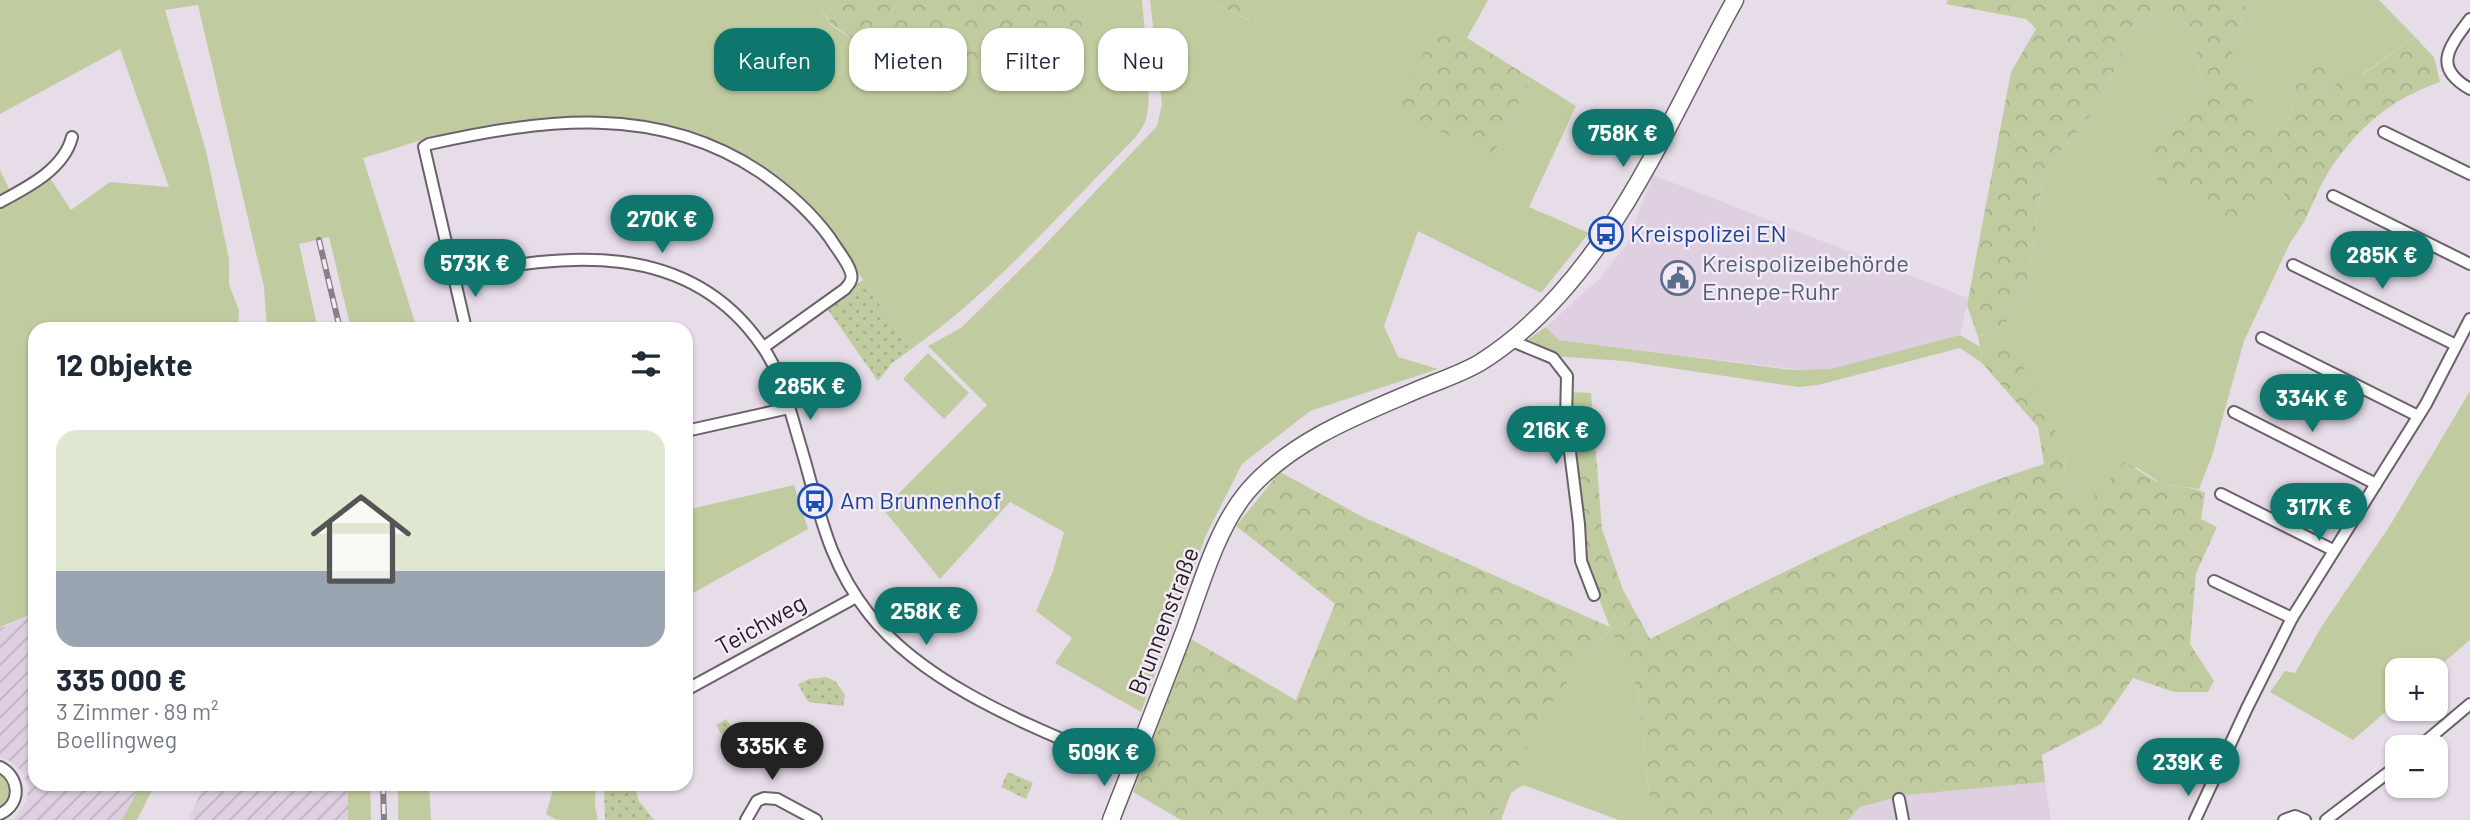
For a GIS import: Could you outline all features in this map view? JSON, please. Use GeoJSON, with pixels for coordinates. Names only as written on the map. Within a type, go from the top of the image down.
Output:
{"type":"FeatureCollection","features":[{"type":"Feature","properties":{"kind":"main road","name":"Brunnenstraße"},"geometry":{"type":"LineString","coordinates":[[1111,820],[1206,570],[1235,508],[1268,469],[1286,456],[1352,418],[1478,364],[1512,341],[1561,295],[1610,227],[1735,0]]}},
{"type":"Feature","properties":{"kind":"street"},"geometry":{"type":"LineString","coordinates":[[2470,19],[2448,49],[2447,60],[2450,74],[2470,89]]}},
{"type":"Feature","properties":{"kind":"street"},"geometry":{"type":"LineString","coordinates":[[464,322],[424,147],[519,127],[573,122],[644,125],[678,133],[742,160],[772,180],[823,229],[851,272],[852,280],[845,289],[764,347]]}},
{"type":"Feature","properties":{"kind":"street"},"geometry":{"type":"LineString","coordinates":[[2384,132],[2470,174]]}},
{"type":"Feature","properties":{"kind":"street"},"geometry":{"type":"LineString","coordinates":[[0,202],[54,167],[68,151],[72,136]]}},
{"type":"Feature","properties":{"kind":"street"},"geometry":{"type":"LineString","coordinates":[[2333,196],[2470,264]]}},
{"type":"Feature","properties":{"kind":"street"},"geometry":{"type":"LineString","coordinates":[[453,277],[548,261],[614,260],[637,263],[683,280],[721,302],[737,315],[764,347],[780,379],[830,550],[856,597],[870,616],[929,670],[968,694],[1020,721],[1131,769]]}},
{"type":"Feature","properties":{"kind":"street"},"geometry":{"type":"LineString","coordinates":[[2293,265],[2456,345]]}},
{"type":"Feature","properties":{"kind":"street"},"geometry":{"type":"LineString","coordinates":[[2195,820],[2292,618],[2418,416],[2470,319]]}},
{"type":"Feature","properties":{"kind":"street"},"geometry":{"type":"LineString","coordinates":[[2262,338],[2418,416]]}},
{"type":"Feature","properties":{"kind":"street"},"geometry":{"type":"LineString","coordinates":[[1512,341],[1553,358],[1567,376],[1566,420],[1581,561],[1594,595]]}},
{"type":"Feature","properties":{"kind":"street"},"geometry":{"type":"LineString","coordinates":[[693,429],[789,408]]}},
{"type":"Feature","properties":{"kind":"street"},"geometry":{"type":"LineString","coordinates":[[2234,412],[2376,484]]}},
{"type":"Feature","properties":{"kind":"street"},"geometry":{"type":"LineString","coordinates":[[2221,494],[2333,550]]}},
{"type":"Feature","properties":{"kind":"street"},"geometry":{"type":"LineString","coordinates":[[2214,581],[2292,618]]}},
{"type":"Feature","properties":{"kind":"street","name":"Teichweg"},"geometry":{"type":"LineString","coordinates":[[693,686],[856,597]]}},
{"type":"Feature","properties":{"kind":"street"},"geometry":{"type":"LineString","coordinates":[[2433,735],[2470,704]]}},
{"type":"Feature","properties":{"kind":"street"},"geometry":{"type":"LineString","coordinates":[[0,767],[13,775],[16,798],[6,811],[0,814]]}},
{"type":"Feature","properties":{"kind":"street"},"geometry":{"type":"LineString","coordinates":[[2326,820],[2385,775]]}},
{"type":"Feature","properties":{"kind":"street"},"geometry":{"type":"LineString","coordinates":[[746,820],[757,801],[771,798],[816,820]]}},
{"type":"Feature","properties":{"kind":"street"},"geometry":{"type":"LineString","coordinates":[[1899,799],[1903,820]]}},
{"type":"Feature","properties":{"kind":"street"},"geometry":{"type":"LineString","coordinates":[[2284,820],[2295,816],[2305,820]]}},
{"type":"Feature","properties":{"kind":"shaded area","name":"Kreispolizeibehörde Ennepe-Ruhr"},"geometry":{"type":"Polygon","coordinates":[[[1653,175],[1968,298],[1960,335],[1830,370],[1792,369],[1559,340],[1546,327],[1599,279],[1627,244],[1653,175]]]}},
{"type":"Feature","properties":{"kind":"shaded area"},"geometry":{"type":"Polygon","coordinates":[[[28,617],[28,786],[22,771],[0,757],[0,628],[28,617]]]}},
{"type":"Feature","properties":{"kind":"shaded area"},"geometry":{"type":"Polygon","coordinates":[[[2045,782],[2051,820],[1848,820],[1860,807],[1906,795],[2045,782]]]}},
{"type":"Feature","properties":{"kind":"shaded area"},"geometry":{"type":"Polygon","coordinates":[[[28,786],[28,791],[137,791],[122,820],[11,820],[27,801],[28,786]]]}},
{"type":"Feature","properties":{"kind":"shaded area"},"geometry":{"type":"Polygon","coordinates":[[[202,791],[348,791],[348,820],[188,820],[202,791]]]}},
{"type":"Feature","properties":{"kind":"green space"},"geometry":{"type":"Polygon","coordinates":[[[0,0],[815,0],[831,25],[849,37],[849,91],[967,91],[967,55],[981,51],[981,91],[1084,91],[1084,28],[1068,28],[1083,24],[1089,0],[1142,0],[1144,28],[1098,28],[1098,91],[1149,91],[1149,97],[1145,122],[1134,139],[995,280],[968,305],[910,350],[836,238],[793,190],[761,165],[726,145],[690,131],[652,122],[612,117],[528,120],[466,129],[363,158],[415,322],[349,322],[329,237],[299,244],[316,322],[266,322],[264,287],[198,5],[165,10],[206,151],[229,259],[229,285],[239,310],[238,322],[28,322],[28,616],[0,627],[0,170],[11,193],[39,175],[50,178],[71,210],[110,182],[169,187],[120,49],[0,114],[0,0]]]}},
{"type":"Feature","properties":{"kind":"green space"},"geometry":{"type":"Polygon","coordinates":[[[815,0],[1089,0],[1083,24],[1076,28],[981,28],[981,70],[970,73],[967,73],[967,28],[849,28],[849,37],[831,24],[815,0]]]}},
{"type":"Feature","properties":{"kind":"green space"},"geometry":{"type":"Polygon","coordinates":[[[1150,0],[1206,0],[1251,21],[1263,0],[1488,0],[1467,38],[1436,22],[1494,154],[1531,78],[1576,106],[1529,207],[1589,233],[1541,293],[1418,231],[1384,326],[1398,357],[1438,369],[1310,411],[1242,464],[1206,535],[1141,712],[1055,663],[1072,638],[1036,611],[1053,571],[1064,532],[1010,502],[940,579],[883,509],[987,405],[928,346],[961,328],[1041,249],[1157,126],[1162,104],[1160,91],[1188,91],[1188,28],[1153,28],[1150,0]]]}},
{"type":"Feature","properties":{"kind":"green space"},"geometry":{"type":"Polygon","coordinates":[[[1206,0],[1263,0],[1252,21],[1206,0]]]}},
{"type":"Feature","properties":{"kind":"green space"},"geometry":{"type":"Polygon","coordinates":[[[1948,0],[2247,0],[2232,56],[2251,85],[2257,144],[2290,118],[2296,85],[2323,55],[2337,62],[2320,91],[2327,94],[2353,70],[2362,75],[2415,37],[2434,57],[2440,82],[2392,105],[2366,126],[2331,168],[2304,222],[2287,211],[2282,183],[2247,216],[2222,216],[2188,181],[2173,193],[2158,185],[2153,137],[2203,91],[2193,29],[2168,13],[2130,39],[2095,109],[2043,173],[2028,281],[2006,323],[1978,337],[1967,305],[2011,72],[2036,29],[2026,19],[1946,4],[1948,0]]]}},
{"type":"Feature","properties":{"kind":"green space"},"geometry":{"type":"Polygon","coordinates":[[[2247,0],[2379,0],[2415,37],[2361,75],[2336,83],[2327,94],[2296,85],[2290,118],[2256,145],[2251,85],[2232,56],[2247,0]]]}},
{"type":"Feature","properties":{"kind":"green space"},"geometry":{"type":"Polygon","coordinates":[[[2168,13],[2193,29],[2203,91],[2153,137],[2188,181],[2247,216],[2282,182],[2287,211],[2304,222],[2290,243],[2244,341],[2212,456],[2199,489],[2162,484],[2136,467],[2083,509],[2066,482],[2065,451],[1981,347],[1982,363],[1960,348],[1818,385],[1799,387],[1624,361],[1553,356],[1523,343],[1546,327],[1559,340],[1792,370],[1831,369],[1960,335],[1980,347],[1978,337],[2006,323],[2028,281],[2043,173],[2095,109],[2130,39],[2168,13]]]}},
{"type":"Feature","properties":{"kind":"green space"},"geometry":{"type":"Polygon","coordinates":[[[1436,22],[1531,78],[1494,154],[1397,113],[1436,22]]]}},
{"type":"Feature","properties":{"kind":"green space"},"geometry":{"type":"Polygon","coordinates":[[[863,280],[910,350],[892,363],[878,381],[826,307],[863,280]]]}},
{"type":"Feature","properties":{"kind":"green space"},"geometry":{"type":"Polygon","coordinates":[[[2007,335],[2065,451],[2066,482],[2083,509],[2124,462],[2160,482],[2205,493],[2201,519],[2217,527],[2196,573],[2190,644],[2214,681],[2208,692],[2174,692],[2133,678],[2101,724],[2042,755],[2045,782],[1906,795],[1860,807],[1848,820],[1652,820],[1638,689],[1611,628],[1545,710],[1493,820],[1181,820],[1133,792],[1191,639],[1296,700],[1335,604],[1236,526],[1280,472],[1361,516],[1610,627],[1585,563],[1568,392],[1591,393],[1602,529],[1623,590],[1650,639],[1893,522],[1993,481],[2044,464],[2038,427],[1982,363],[1981,348],[2007,335]]]}},
{"type":"Feature","properties":{"kind":"green space"},"geometry":{"type":"Polygon","coordinates":[[[928,353],[969,393],[944,419],[903,379],[928,353]]]}},
{"type":"Feature","properties":{"kind":"green space"},"geometry":{"type":"Polygon","coordinates":[[[2470,391],[2470,640],[2448,659],[2385,658],[2385,712],[2353,740],[2270,692],[2285,671],[2295,673],[2322,626],[2389,527],[2470,391]]]}},
{"type":"Feature","properties":{"kind":"green space"},"geometry":{"type":"Polygon","coordinates":[[[794,485],[808,529],[693,593],[693,508],[794,485]]]}},
{"type":"Feature","properties":{"kind":"green space"},"geometry":{"type":"Polygon","coordinates":[[[1612,627],[1638,689],[1652,820],[1619,820],[1523,785],[1511,793],[1501,820],[1493,820],[1545,709],[1612,627]]]}},
{"type":"Feature","properties":{"kind":"green space"},"geometry":{"type":"Polygon","coordinates":[[[826,677],[836,682],[845,695],[843,706],[808,702],[798,684],[809,679],[826,677]]]}},
{"type":"Feature","properties":{"kind":"green space"},"geometry":{"type":"Polygon","coordinates":[[[726,719],[735,733],[724,739],[716,725],[726,719]]]}},
{"type":"Feature","properties":{"kind":"green space"},"geometry":{"type":"Polygon","coordinates":[[[1008,772],[1033,783],[1026,799],[1001,787],[1008,772]]]}},
{"type":"Feature","properties":{"kind":"green space"},"geometry":{"type":"Polygon","coordinates":[[[0,775],[10,786],[7,800],[0,806],[0,775]]]}},
{"type":"Feature","properties":{"kind":"green space"},"geometry":{"type":"Polygon","coordinates":[[[137,791],[152,791],[137,820],[122,820],[137,791]]]}},
{"type":"Feature","properties":{"kind":"green space"},"geometry":{"type":"Polygon","coordinates":[[[348,791],[370,791],[371,820],[348,820],[348,791]]]}},
{"type":"Feature","properties":{"kind":"green space"},"geometry":{"type":"Polygon","coordinates":[[[398,791],[429,791],[431,820],[398,820],[398,791]]]}},
{"type":"Feature","properties":{"kind":"green space"},"geometry":{"type":"Polygon","coordinates":[[[553,791],[596,791],[598,820],[557,820],[546,814],[553,791]]]}},
{"type":"Feature","properties":{"kind":"green space"},"geometry":{"type":"Polygon","coordinates":[[[604,791],[636,791],[639,801],[654,820],[605,820],[604,791]]]}},
{"type":"Feature","properties":{"kind":"railway"},"geometry":{"type":"LineString","coordinates":[[319,240],[338,322]]}},
{"type":"Feature","properties":{"kind":"railway"},"geometry":{"type":"LineString","coordinates":[[383,791],[384,820]]}},
{"type":"Feature","properties":{"kind":"place","name":"Kreispolizei EN"},"geometry":{"type":"Point","coordinates":[1606,234]}},
{"type":"Feature","properties":{"kind":"place","name":"Kreispolizeibehörde Ennepe-Ruhr"},"geometry":{"type":"Point","coordinates":[1678,278]}},
{"type":"Feature","properties":{"kind":"place","name":"Am Brunnenhof"},"geometry":{"type":"Point","coordinates":[815,501]}}]}
